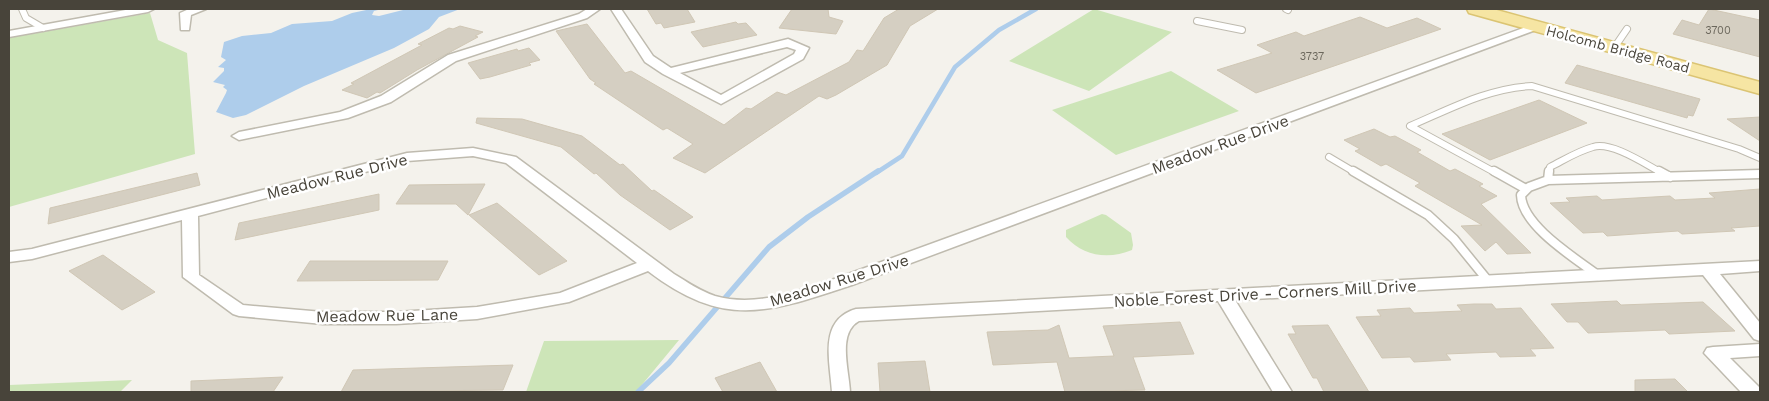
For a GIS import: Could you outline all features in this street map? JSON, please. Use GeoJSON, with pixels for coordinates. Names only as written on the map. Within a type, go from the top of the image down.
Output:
{"type":"FeatureCollection","features":[{"type":"Feature","properties":{"kind":"main road","name":"Holcomb Bridge Road"},"geometry":{"type":"LineString","coordinates":[[1475,9],[1760,88]]}},
{"type":"Feature","properties":{"kind":"street"},"geometry":{"type":"LineString","coordinates":[[9,34],[148,9]]}},
{"type":"Feature","properties":{"kind":"street"},"geometry":{"type":"LineString","coordinates":[[185,28],[186,13],[200,9]]}},
{"type":"Feature","properties":{"kind":"street"},"geometry":{"type":"LineString","coordinates":[[239,136],[343,115],[386,99],[452,58],[588,12],[618,9],[649,59],[669,72],[721,100],[798,56],[803,48],[788,43],[669,72]]}},
{"type":"Feature","properties":{"kind":"street","name":"Meadow Rue Drive"},"geometry":{"type":"LineString","coordinates":[[9,257],[32,254],[407,157],[473,152],[511,160],[650,264],[692,292],[715,302],[740,305],[774,303],[846,281],[1537,26]]}},
{"type":"Feature","properties":{"kind":"street","name":"Meadow Rue Lane"},"geometry":{"type":"LineString","coordinates":[[190,214],[190,277],[239,310],[323,318],[396,318],[477,313],[563,298],[650,264]]}},
{"type":"Feature","properties":{"kind":"street","name":"Noble Forest Drive - Corners Mill Drive"},"geometry":{"type":"LineString","coordinates":[[841,392],[837,336],[845,321],[856,315],[1760,266]]}},
{"type":"Feature","properties":{"kind":"street"},"geometry":{"type":"LineString","coordinates":[[1707,269],[1760,335]]}},
{"type":"Feature","properties":{"kind":"street"},"geometry":{"type":"LineString","coordinates":[[1223,295],[1250,342],[1283,392]]}},
{"type":"Feature","properties":{"kind":"street"},"geometry":{"type":"LineString","coordinates":[[1752,392],[1712,353],[1760,350]]}},
{"type":"Feature","properties":{"kind":"lane"},"geometry":{"type":"LineString","coordinates":[[22,9],[26,18],[43,28]]}},
{"type":"Feature","properties":{"kind":"lane"},"geometry":{"type":"LineString","coordinates":[[1197,21],[1242,30]]}},
{"type":"Feature","properties":{"kind":"lane"},"geometry":{"type":"LineString","coordinates":[[1614,48],[1627,29]]}},
{"type":"Feature","properties":{"kind":"lane"},"geometry":{"type":"LineString","coordinates":[[1526,189],[1410,126],[1475,98],[1522,86],[1532,86],[1738,149],[1760,158]]}},
{"type":"Feature","properties":{"kind":"lane"},"geometry":{"type":"LineString","coordinates":[[1548,180],[1550,167],[1600,146],[1622,152],[1672,178]]}},
{"type":"Feature","properties":{"kind":"lane"},"geometry":{"type":"LineString","coordinates":[[1329,157],[1428,215],[1454,239],[1490,282]]}},
{"type":"Feature","properties":{"kind":"lane"},"geometry":{"type":"LineString","coordinates":[[1599,276],[1531,220],[1521,208],[1521,195],[1526,189],[1548,180],[1672,178],[1760,174]]}},
{"type":"Feature","properties":{"kind":"green space"},"geometry":{"type":"Polygon","coordinates":[[[1094,9],[1172,32],[1089,91],[1009,61],[1094,9]]]}},
{"type":"Feature","properties":{"kind":"green space"},"geometry":{"type":"Polygon","coordinates":[[[150,13],[158,40],[187,53],[195,154],[9,207],[9,38],[150,13]]]}},
{"type":"Feature","properties":{"kind":"green space"},"geometry":{"type":"Polygon","coordinates":[[[1171,71],[1239,111],[1116,155],[1052,110],[1171,71]]]}},
{"type":"Feature","properties":{"kind":"green space"},"geometry":{"type":"Polygon","coordinates":[[[1102,214],[1131,233],[1132,250],[1114,255],[1096,254],[1080,248],[1066,237],[1066,230],[1102,214]]]}},
{"type":"Feature","properties":{"kind":"green space"},"geometry":{"type":"Polygon","coordinates":[[[679,340],[636,392],[526,392],[544,341],[679,340]]]}},
{"type":"Feature","properties":{"kind":"green space"},"geometry":{"type":"Polygon","coordinates":[[[132,380],[120,392],[9,392],[9,385],[132,380]]]}},
{"type":"Feature","properties":{"kind":"water"},"geometry":{"type":"Polygon","coordinates":[[[382,9],[374,11],[372,15],[379,16],[407,9],[460,9],[439,17],[429,29],[394,48],[304,86],[246,115],[233,118],[216,112],[227,90],[223,87],[225,85],[213,82],[224,71],[224,68],[218,67],[226,60],[221,57],[224,42],[242,36],[271,33],[292,24],[332,21],[352,13],[382,9]]]}},
{"type":"Feature","properties":{"kind":"building"},"geometry":{"type":"Polygon","coordinates":[[[647,9],[687,9],[695,22],[664,28],[661,23],[656,24],[647,9]]]}},
{"type":"Feature","properties":{"kind":"building"},"geometry":{"type":"Polygon","coordinates":[[[792,9],[828,9],[829,17],[843,21],[836,34],[779,28],[792,9]]]}},
{"type":"Feature","properties":{"kind":"building"},"geometry":{"type":"Polygon","coordinates":[[[899,9],[938,9],[910,26],[887,65],[836,95],[827,99],[819,96],[705,173],[673,158],[693,144],[667,128],[663,130],[594,84],[596,83],[590,79],[556,31],[587,24],[625,73],[631,71],[724,125],[746,108],[751,109],[777,92],[786,95],[849,62],[857,50],[863,51],[884,18],[899,9]]]}},
{"type":"Feature","properties":{"kind":"building"},"geometry":{"type":"Polygon","coordinates":[[[1709,9],[1760,20],[1760,57],[1673,34],[1682,20],[1699,25],[1709,9]]]}},
{"type":"Feature","properties":{"kind":"building"},"geometry":{"type":"Polygon","coordinates":[[[1360,17],[1387,28],[1417,18],[1441,29],[1256,93],[1217,70],[1272,53],[1257,45],[1296,32],[1304,36],[1360,17]]]}},
{"type":"Feature","properties":{"kind":"building"},"geometry":{"type":"Polygon","coordinates":[[[736,22],[738,24],[746,23],[757,35],[703,47],[691,32],[736,22]]]}},
{"type":"Feature","properties":{"kind":"building"},"geometry":{"type":"Polygon","coordinates":[[[460,26],[483,32],[475,36],[478,37],[417,70],[380,93],[377,92],[367,98],[342,90],[354,84],[351,83],[422,45],[418,44],[449,28],[453,29],[460,26]]]}},
{"type":"Feature","properties":{"kind":"building"},"geometry":{"type":"Polygon","coordinates":[[[529,48],[540,60],[529,63],[531,65],[490,77],[480,79],[468,63],[517,49],[518,51],[529,48]]]}},
{"type":"Feature","properties":{"kind":"building"},"geometry":{"type":"Polygon","coordinates":[[[1577,65],[1700,99],[1693,116],[1688,115],[1687,118],[1565,83],[1577,65]]]}},
{"type":"Feature","properties":{"kind":"building"},"geometry":{"type":"Polygon","coordinates":[[[1539,100],[1587,123],[1490,160],[1442,134],[1539,100]]]}},
{"type":"Feature","properties":{"kind":"building"},"geometry":{"type":"Polygon","coordinates":[[[1760,117],[1760,141],[1727,119],[1760,117]]]}},
{"type":"Feature","properties":{"kind":"building"},"geometry":{"type":"Polygon","coordinates":[[[477,118],[522,119],[582,136],[620,165],[623,164],[652,191],[654,190],[693,217],[670,230],[620,195],[596,173],[594,174],[561,147],[476,123],[477,118]]]}},
{"type":"Feature","properties":{"kind":"building"},"geometry":{"type":"Polygon","coordinates":[[[1374,129],[1390,137],[1395,136],[1421,150],[1417,152],[1450,171],[1455,169],[1483,184],[1479,186],[1497,196],[1481,204],[1531,253],[1507,254],[1496,242],[1485,251],[1461,226],[1482,225],[1415,186],[1420,183],[1386,164],[1381,166],[1355,151],[1360,149],[1344,140],[1374,129]]]}},
{"type":"Feature","properties":{"kind":"building"},"geometry":{"type":"Polygon","coordinates":[[[197,173],[200,185],[48,224],[50,208],[197,173]]]}},
{"type":"Feature","properties":{"kind":"building"},"geometry":{"type":"Polygon","coordinates":[[[485,184],[468,215],[456,204],[396,204],[409,185],[485,184]]]}},
{"type":"Feature","properties":{"kind":"building"},"geometry":{"type":"Polygon","coordinates":[[[1760,189],[1760,226],[1731,228],[1735,231],[1682,234],[1678,231],[1607,236],[1603,232],[1583,233],[1550,203],[1570,202],[1566,198],[1597,196],[1602,200],[1670,196],[1675,200],[1715,198],[1709,193],[1760,189]]]}},
{"type":"Feature","properties":{"kind":"building"},"geometry":{"type":"Polygon","coordinates":[[[379,194],[379,210],[235,240],[239,223],[379,194]]]}},
{"type":"Feature","properties":{"kind":"building"},"geometry":{"type":"Polygon","coordinates":[[[497,203],[567,261],[539,275],[469,215],[497,203]]]}},
{"type":"Feature","properties":{"kind":"building"},"geometry":{"type":"Polygon","coordinates":[[[103,255],[155,292],[122,310],[69,271],[103,255]]]}},
{"type":"Feature","properties":{"kind":"building"},"geometry":{"type":"Polygon","coordinates":[[[310,261],[448,261],[438,280],[297,281],[310,261]]]}},
{"type":"Feature","properties":{"kind":"building"},"geometry":{"type":"Polygon","coordinates":[[[1617,301],[1621,305],[1703,302],[1735,331],[1669,334],[1665,330],[1588,333],[1578,322],[1567,322],[1551,304],[1617,301]]]}},
{"type":"Feature","properties":{"kind":"building"},"geometry":{"type":"Polygon","coordinates":[[[1492,304],[1496,309],[1521,308],[1554,348],[1530,349],[1536,356],[1500,357],[1496,352],[1446,354],[1451,360],[1414,362],[1410,357],[1382,358],[1356,317],[1381,316],[1377,310],[1410,308],[1414,313],[1462,311],[1457,305],[1492,304]]]}},
{"type":"Feature","properties":{"kind":"building"},"geometry":{"type":"Polygon","coordinates":[[[1180,322],[1194,354],[1133,357],[1145,390],[1065,392],[1057,362],[993,365],[987,332],[1048,330],[1059,325],[1069,358],[1114,356],[1103,326],[1180,322]]]}},
{"type":"Feature","properties":{"kind":"building"},"geometry":{"type":"Polygon","coordinates":[[[1328,325],[1369,392],[1324,392],[1317,378],[1313,378],[1288,334],[1296,334],[1292,326],[1328,325]]]}},
{"type":"Feature","properties":{"kind":"building"},"geometry":{"type":"Polygon","coordinates":[[[925,361],[930,392],[880,392],[878,363],[925,361]]]}},
{"type":"Feature","properties":{"kind":"building"},"geometry":{"type":"Polygon","coordinates":[[[760,362],[777,392],[723,392],[715,378],[760,362]]]}},
{"type":"Feature","properties":{"kind":"building"},"geometry":{"type":"Polygon","coordinates":[[[513,365],[503,390],[341,392],[353,370],[513,365]]]}},
{"type":"Feature","properties":{"kind":"building"},"geometry":{"type":"Polygon","coordinates":[[[283,377],[273,392],[191,392],[191,381],[283,377]]]}},
{"type":"Feature","properties":{"kind":"building"},"geometry":{"type":"Polygon","coordinates":[[[1675,379],[1688,392],[1635,392],[1635,380],[1675,379]]]}},
{"type":"Feature","properties":{"kind":"waterway"},"geometry":{"type":"LineString","coordinates":[[876,173],[902,156],[955,67],[999,30],[1036,9]]}},
{"type":"Feature","properties":{"kind":"waterway"},"geometry":{"type":"LineString","coordinates":[[638,392],[669,363],[769,247],[808,217],[878,171]]}}]}
